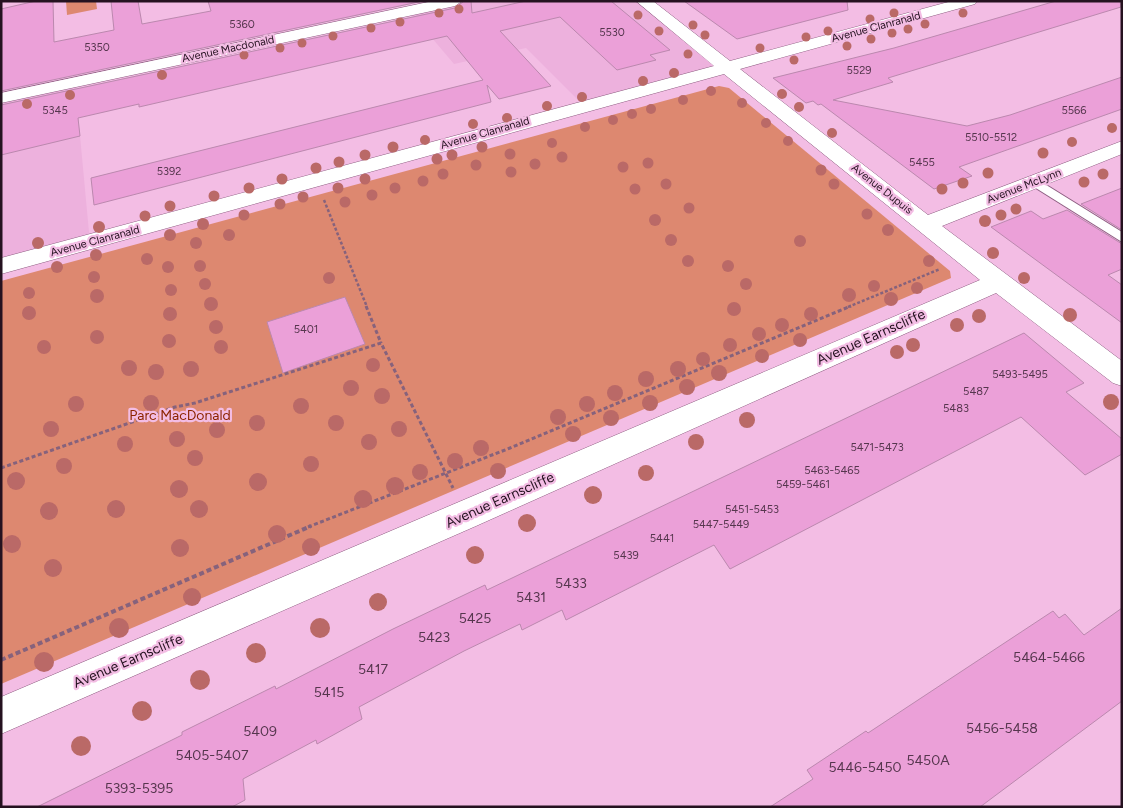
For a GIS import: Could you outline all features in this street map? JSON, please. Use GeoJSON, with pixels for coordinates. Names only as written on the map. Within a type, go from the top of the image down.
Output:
{"type":"FeatureCollection","features":[{"type":"Feature","properties":{"kind":"street","name":"Avenue Macdonald"},"geometry":{"type":"LineString","coordinates":[[1,98],[455,1]]}},
{"type":"Feature","properties":{"kind":"street","name":"Avenue Dupuis"},"geometry":{"type":"LineString","coordinates":[[643,1],[998,282],[1122,376]]}},
{"type":"Feature","properties":{"kind":"street","name":"Avenue Clanranald"},"geometry":{"type":"LineString","coordinates":[[1,266],[970,1]]}},
{"type":"Feature","properties":{"kind":"street","name":"Avenue McLynn"},"geometry":{"type":"LineString","coordinates":[[926,224],[1122,147]]}},
{"type":"Feature","properties":{"kind":"street","name":"Avenue Earnscliffe"},"geometry":{"type":"LineString","coordinates":[[1,716],[465,516],[998,282]]}},
{"type":"Feature","properties":{"kind":"lane"},"geometry":{"type":"LineString","coordinates":[[1035,182],[1122,238]]}},
{"type":"Feature","properties":{"kind":"path"},"geometry":{"type":"LineString","coordinates":[[322,195],[381,343],[455,492]]}},
{"type":"Feature","properties":{"kind":"path"},"geometry":{"type":"LineString","coordinates":[[1,660],[291,534],[446,473],[943,268]]}},
{"type":"Feature","properties":{"kind":"path"},"geometry":{"type":"LineString","coordinates":[[1,468],[175,406],[195,403],[381,343]]}},
{"type":"Feature","properties":{"kind":"shaded area"},"geometry":{"type":"Polygon","coordinates":[[[455,1],[643,1],[727,68],[584,106],[526,48],[454,64],[409,11],[455,1]]]}},
{"type":"Feature","properties":{"kind":"shaded area"},"geometry":{"type":"Polygon","coordinates":[[[75,82],[90,243],[1,266],[1,98],[75,82]]]}},
{"type":"Feature","properties":{"kind":"green space"},"geometry":{"type":"Polygon","coordinates":[[[66,1],[96,1],[97,9],[67,15],[66,1]]]}},
{"type":"Feature","properties":{"kind":"green space","name":"Parc MacDonald"},"geometry":{"type":"Polygon","coordinates":[[[719,86],[729,88],[950,271],[951,278],[1,684],[1,281],[719,86]]]}},
{"type":"Feature","properties":{"kind":"building"},"geometry":{"type":"Polygon","coordinates":[[[36,1],[53,1],[54,42],[114,30],[111,1],[138,1],[142,24],[211,11],[208,1],[423,1],[1,91],[1,9],[36,1]]]}},
{"type":"Feature","properties":{"kind":"building"},"geometry":{"type":"Polygon","coordinates":[[[464,1],[471,1],[472,13],[526,1],[611,1],[670,50],[650,55],[656,60],[617,70],[560,17],[500,31],[551,86],[499,99],[487,85],[491,102],[94,205],[91,178],[483,80],[447,36],[139,107],[139,104],[78,118],[80,136],[1,155],[1,105],[455,8],[464,1]]]}},
{"type":"Feature","properties":{"kind":"building"},"geometry":{"type":"Polygon","coordinates":[[[684,1],[847,1],[848,10],[737,39],[684,1]]]}},
{"type":"Feature","properties":{"kind":"building"},"geometry":{"type":"Polygon","coordinates":[[[1056,1],[1120,1],[1121,7],[888,78],[893,82],[833,100],[967,126],[1010,115],[1122,77],[1122,109],[959,167],[972,176],[934,189],[821,104],[818,105],[813,101],[806,103],[773,78],[894,48],[1056,1]]]}},
{"type":"Feature","properties":{"kind":"building"},"geometry":{"type":"Polygon","coordinates":[[[1122,188],[1122,230],[1081,204],[1122,188]]]}},
{"type":"Feature","properties":{"kind":"building"},"geometry":{"type":"Polygon","coordinates":[[[1067,210],[1122,244],[1122,269],[1108,275],[1122,285],[1122,323],[991,227],[1031,211],[1043,219],[1067,210]]]}},
{"type":"Feature","properties":{"kind":"building"},"geometry":{"type":"Polygon","coordinates":[[[345,297],[365,344],[283,373],[267,322],[345,297]]]}},
{"type":"Feature","properties":{"kind":"building"},"geometry":{"type":"Polygon","coordinates":[[[1024,333],[1084,383],[1066,392],[1122,439],[1122,454],[1085,475],[1021,417],[730,569],[714,545],[566,620],[562,610],[522,630],[520,624],[464,651],[359,707],[362,719],[317,744],[316,740],[243,779],[245,800],[232,807],[37,807],[182,735],[182,732],[275,686],[276,689],[393,629],[485,585],[487,590],[1024,333]]]}},
{"type":"Feature","properties":{"kind":"building"},"geometry":{"type":"Polygon","coordinates":[[[1122,608],[1122,701],[980,807],[770,807],[813,779],[807,770],[866,731],[868,733],[1053,611],[1059,618],[1065,614],[1084,635],[1122,608]]]}}]}
